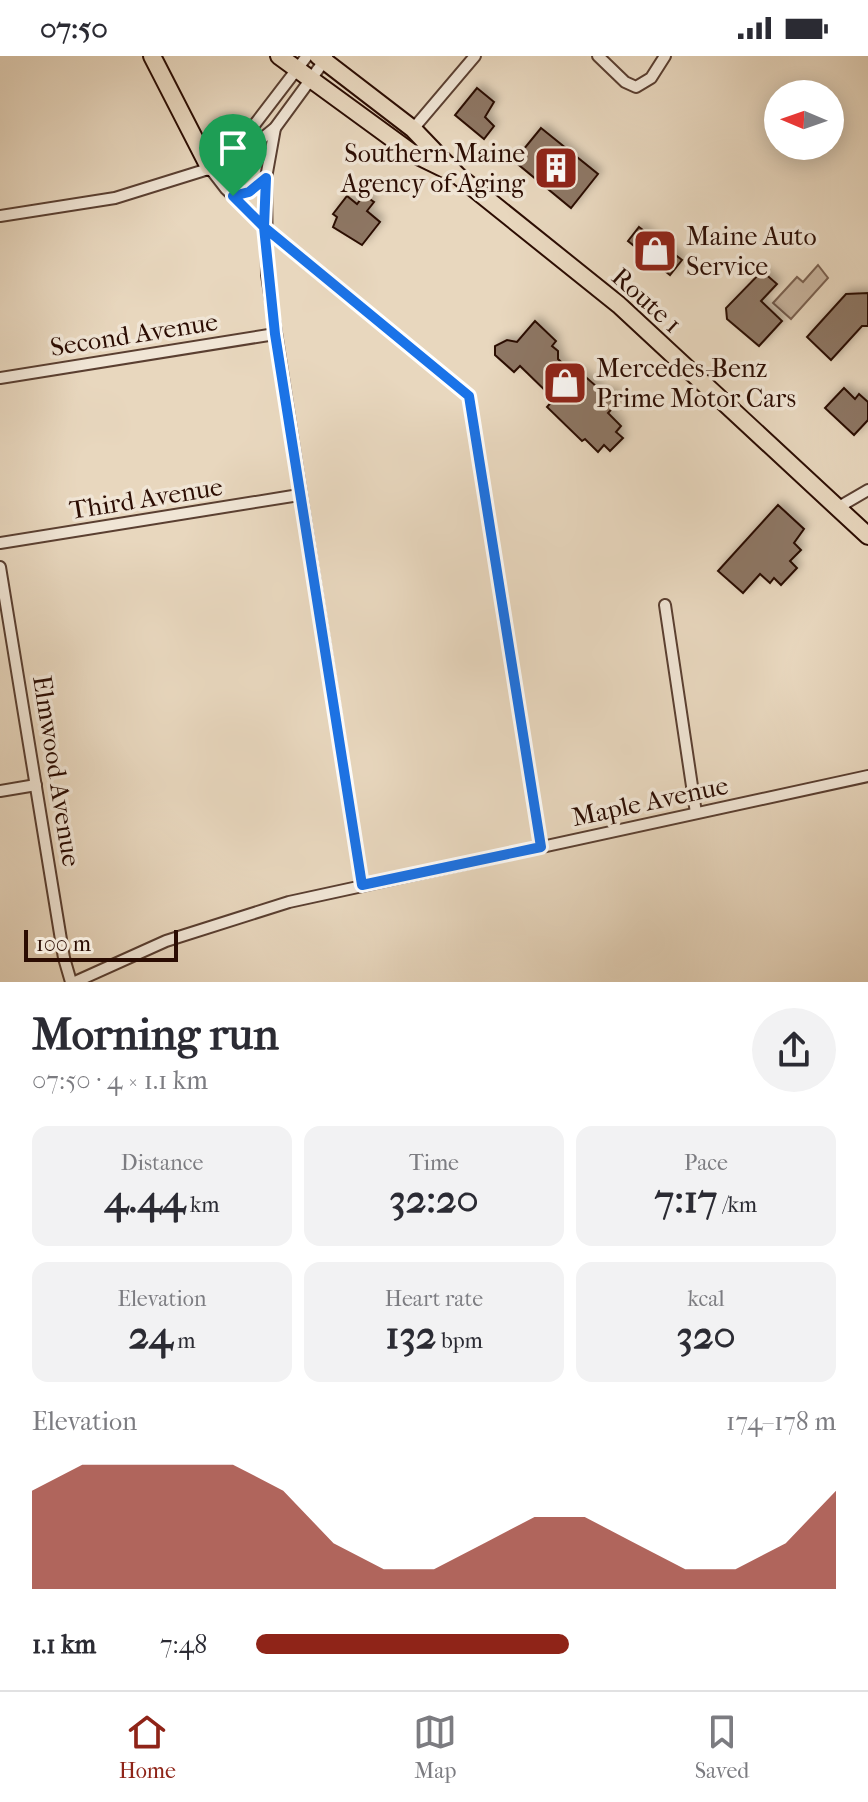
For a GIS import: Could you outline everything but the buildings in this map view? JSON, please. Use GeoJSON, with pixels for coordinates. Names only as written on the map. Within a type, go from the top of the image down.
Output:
{"type":"FeatureCollection","features":[{"type":"Feature","properties":{"kind":"main road"},"geometry":{"type":"LineString","coordinates":[[152,56],[209,167]]}},
{"type":"Feature","properties":{"kind":"main road","name":"Route 1"},"geometry":{"type":"LineString","coordinates":[[279,56],[314,63],[413,129],[457,175],[619,305],[868,536]]}},
{"type":"Feature","properties":{"kind":"main road","name":"Route 1"},"geometry":{"type":"LineString","coordinates":[[314,63],[412,153],[457,175]]}},
{"type":"Feature","properties":{"kind":"street"},"geometry":{"type":"LineString","coordinates":[[413,129],[475,56]]}},
{"type":"Feature","properties":{"kind":"street"},"geometry":{"type":"LineString","coordinates":[[598,56],[625,82],[636,87],[651,78],[665,56]]}},
{"type":"Feature","properties":{"kind":"street"},"geometry":{"type":"LineString","coordinates":[[209,167],[314,63]]}},
{"type":"Feature","properties":{"kind":"street"},"geometry":{"type":"LineString","coordinates":[[0,216],[115,198],[244,155],[275,128],[314,63]]}},
{"type":"Feature","properties":{"kind":"street"},"geometry":{"type":"LineString","coordinates":[[275,128],[266,178],[264,227],[275,334],[362,885]]}},
{"type":"Feature","properties":{"kind":"street"},"geometry":{"type":"LineString","coordinates":[[209,167],[264,227],[469,396],[541,847]]}},
{"type":"Feature","properties":{"kind":"street"},"geometry":{"type":"LineString","coordinates":[[233,196],[249,192],[266,178]]}},
{"type":"Feature","properties":{"kind":"street","name":"Second Avenue"},"geometry":{"type":"LineString","coordinates":[[0,378],[275,334]]}},
{"type":"Feature","properties":{"kind":"street"},"geometry":{"type":"LineString","coordinates":[[837,508],[868,490]]}},
{"type":"Feature","properties":{"kind":"street","name":"Third Avenue"},"geometry":{"type":"LineString","coordinates":[[0,543],[299,495]]}},
{"type":"Feature","properties":{"kind":"street","name":"Elmwood Avenue"},"geometry":{"type":"LineString","coordinates":[[0,567],[64,958],[73,982]]}},
{"type":"Feature","properties":{"kind":"street"},"geometry":{"type":"LineString","coordinates":[[665,605],[696,813]]}},
{"type":"Feature","properties":{"kind":"street","name":"Maple Avenue"},"geometry":{"type":"LineString","coordinates":[[73,982],[124,958],[220,922],[362,885],[868,776]]}},
{"type":"Feature","properties":{"kind":"street"},"geometry":{"type":"LineString","coordinates":[[0,791],[36,785]]}},
{"type":"Feature","properties":{"kind":"shaded area"},"geometry":{"type":"Polygon","coordinates":[[[818,265],[828,278],[791,319],[773,303],[797,277],[803,282],[818,265]]]}},
{"type":"Feature","properties":{"kind":"place","name":"Southern Maine Agency of Aging"},"geometry":{"type":"Point","coordinates":[556,168]}},
{"type":"Feature","properties":{"kind":"place","name":"Maine Auto Service"},"geometry":{"type":"Point","coordinates":[655,251]}},
{"type":"Feature","properties":{"kind":"place","name":"Mercedes-Benz Prime Motor Cars"},"geometry":{"type":"Point","coordinates":[565,383]}},
{"type":"Feature","properties":{"kind":"route"},"geometry":{"type":"LineString","coordinates":[[233,196],[249,192],[266,178],[264,227],[469,396],[541,847],[362,885],[275,334],[264,227],[233,196]]}}]}
